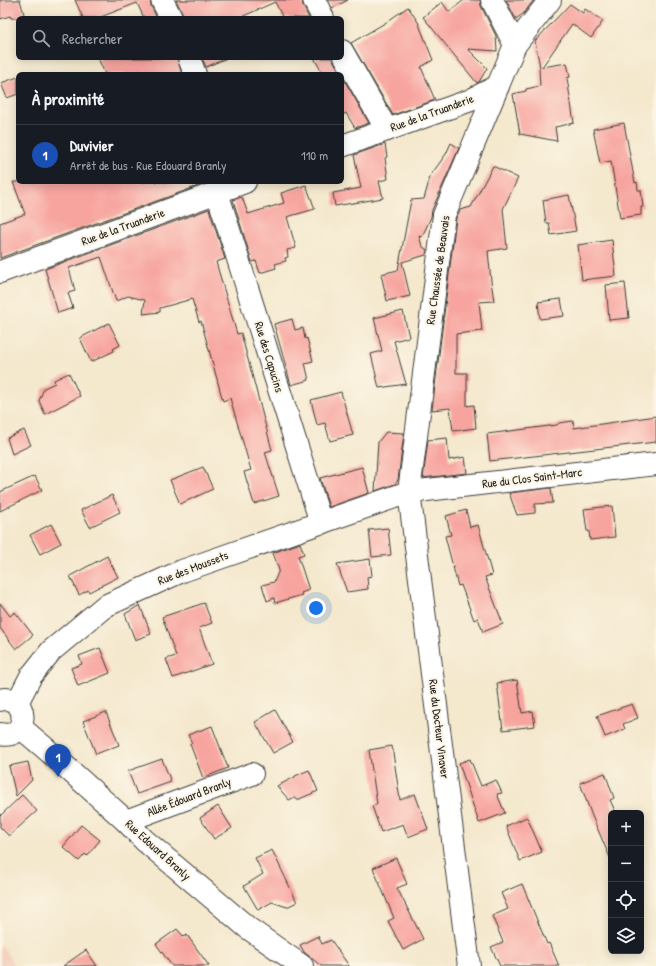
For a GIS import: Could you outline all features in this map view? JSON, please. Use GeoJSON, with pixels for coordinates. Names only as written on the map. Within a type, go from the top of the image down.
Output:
{"type":"FeatureCollection","features":[{"type":"Feature","properties":{"kind":"street"},"geometry":{"type":"LineString","coordinates":[[162,0],[170,16]]}},
{"type":"Feature","properties":{"kind":"street"},"geometry":{"type":"LineString","coordinates":[[314,0],[322,16]]}},
{"type":"Feature","properties":{"kind":"street"},"geometry":{"type":"LineString","coordinates":[[492,0],[515,45]]}},
{"type":"Feature","properties":{"kind":"street","name":"Rue Chaussée de Beauvais"},"geometry":{"type":"LineString","coordinates":[[409,492],[444,216],[515,45],[550,0]]}},
{"type":"Feature","properties":{"kind":"street"},"geometry":{"type":"LineString","coordinates":[[344,55],[387,130]]}},
{"type":"Feature","properties":{"kind":"street"},"geometry":{"type":"LineString","coordinates":[[190,60],[194,72]]}},
{"type":"Feature","properties":{"kind":"street","name":"Rue de la Truanderie"},"geometry":{"type":"LineString","coordinates":[[344,145],[471,100],[498,86]]}},
{"type":"Feature","properties":{"kind":"street","name":"Rue de la Truanderie"},"geometry":{"type":"LineString","coordinates":[[0,272],[237,184]]}},
{"type":"Feature","properties":{"kind":"street","name":"Rue des Capucins"},"geometry":{"type":"LineString","coordinates":[[217,192],[321,522]]}},
{"type":"Feature","properties":{"kind":"street","name":"Rue du Clos Saint-Marc"},"geometry":{"type":"LineString","coordinates":[[409,492],[656,464]]}},
{"type":"Feature","properties":{"kind":"street","name":"Rue des Moussets"},"geometry":{"type":"LineString","coordinates":[[8,701],[51,651],[105,606],[182,571],[409,492]]}},
{"type":"Feature","properties":{"kind":"street","name":"Rue du Docteur Vinaver"},"geometry":{"type":"LineString","coordinates":[[409,492],[469,966]]}},
{"type":"Feature","properties":{"kind":"street"},"geometry":{"type":"LineString","coordinates":[[8,701],[21,708],[23,715],[23,721],[10,730]]}},
{"type":"Feature","properties":{"kind":"street","name":"Rue Edouard Branly"},"geometry":{"type":"LineString","coordinates":[[10,730],[45,748],[126,821],[144,840],[248,928],[302,966]]}},
{"type":"Feature","properties":{"kind":"street","name":"Allée Édouard Branly"},"geometry":{"type":"LineString","coordinates":[[126,821],[252,774]]}},
{"type":"Feature","properties":{"kind":"shaded area"},"geometry":{"type":"Polygon","coordinates":[[[0,943],[15,966],[0,966],[0,943]]]}},
{"type":"Feature","properties":{"kind":"building"},"geometry":{"type":"Polygon","coordinates":[[[0,0],[20,0],[24,16],[16,16],[16,18],[11,18],[10,16],[0,19],[0,0]]]}},
{"type":"Feature","properties":{"kind":"building"},"geometry":{"type":"Polygon","coordinates":[[[75,0],[150,0],[156,16],[143,16],[137,3],[103,16],[82,16],[75,0]]]}},
{"type":"Feature","properties":{"kind":"building"},"geometry":{"type":"Polygon","coordinates":[[[176,0],[302,0],[308,16],[282,16],[275,2],[244,16],[183,16],[176,0]]]}},
{"type":"Feature","properties":{"kind":"building"},"geometry":{"type":"Polygon","coordinates":[[[328,0],[348,0],[332,8],[328,0]]]}},
{"type":"Feature","properties":{"kind":"building"},"geometry":{"type":"Polygon","coordinates":[[[464,0],[480,0],[481,6],[496,36],[497,51],[468,49],[487,68],[477,83],[423,17],[442,2],[449,12],[464,0]]]}},
{"type":"Feature","properties":{"kind":"building"},"geometry":{"type":"Polygon","coordinates":[[[506,0],[534,0],[524,13],[516,19],[506,0]]]}},
{"type":"Feature","properties":{"kind":"building"},"geometry":{"type":"Polygon","coordinates":[[[570,4],[583,13],[585,9],[603,21],[591,38],[572,24],[542,67],[567,63],[570,77],[567,78],[574,123],[555,127],[557,141],[520,134],[513,94],[540,86],[540,67],[535,41],[570,4]]]}},
{"type":"Feature","properties":{"kind":"building"},"geometry":{"type":"Polygon","coordinates":[[[408,7],[418,22],[433,60],[421,67],[435,100],[393,115],[351,43],[385,23],[408,7]]]}},
{"type":"Feature","properties":{"kind":"building"},"geometry":{"type":"Polygon","coordinates":[[[99,60],[178,60],[181,72],[104,72],[99,60]]]}},
{"type":"Feature","properties":{"kind":"building"},"geometry":{"type":"Polygon","coordinates":[[[203,60],[222,60],[206,67],[203,60]]]}},
{"type":"Feature","properties":{"kind":"building"},"geometry":{"type":"Polygon","coordinates":[[[315,60],[333,60],[340,72],[322,72],[315,60]]]}},
{"type":"Feature","properties":{"kind":"building"},"geometry":{"type":"Polygon","coordinates":[[[16,78],[16,95],[7,98],[1,83],[16,78]]]}},
{"type":"Feature","properties":{"kind":"building"},"geometry":{"type":"Polygon","coordinates":[[[344,79],[369,123],[355,128],[346,113],[344,114],[344,79]]]}},
{"type":"Feature","properties":{"kind":"building"},"geometry":{"type":"Polygon","coordinates":[[[624,123],[635,183],[637,182],[638,190],[641,190],[643,207],[641,207],[641,215],[620,218],[611,161],[600,163],[593,129],[624,123]]]}},
{"type":"Feature","properties":{"kind":"building"},"geometry":{"type":"Polygon","coordinates":[[[451,143],[459,148],[422,237],[419,236],[422,246],[427,250],[426,255],[402,262],[410,296],[387,301],[381,274],[398,270],[411,200],[424,199],[429,181],[428,179],[446,154],[451,143]]]}},
{"type":"Feature","properties":{"kind":"building"},"geometry":{"type":"Polygon","coordinates":[[[385,144],[388,179],[379,181],[383,198],[335,206],[333,193],[361,188],[354,155],[385,144]]]}},
{"type":"Feature","properties":{"kind":"building"},"geometry":{"type":"Polygon","coordinates":[[[493,166],[518,178],[503,209],[507,248],[488,251],[494,301],[479,302],[482,331],[456,334],[456,373],[467,373],[467,406],[474,405],[476,428],[453,431],[450,408],[432,410],[456,218],[460,210],[471,207],[493,166]]]}},
{"type":"Feature","properties":{"kind":"building"},"geometry":{"type":"Polygon","coordinates":[[[13,182],[16,182],[16,184],[204,184],[0,258],[0,223],[25,214],[13,182]]]}},
{"type":"Feature","properties":{"kind":"building"},"geometry":{"type":"Polygon","coordinates":[[[306,185],[315,209],[287,217],[296,248],[287,250],[288,257],[285,258],[286,261],[275,264],[276,268],[260,273],[256,261],[252,262],[233,200],[242,197],[248,214],[284,203],[281,193],[306,185]]]}},
{"type":"Feature","properties":{"kind":"building"},"geometry":{"type":"Polygon","coordinates":[[[569,195],[576,231],[551,235],[549,223],[546,223],[543,200],[569,195]]]}},
{"type":"Feature","properties":{"kind":"building"},"geometry":{"type":"Polygon","coordinates":[[[209,209],[225,259],[216,262],[237,334],[241,333],[272,450],[265,452],[279,496],[254,504],[244,472],[251,470],[230,398],[223,401],[201,321],[199,322],[192,299],[160,308],[160,312],[143,314],[145,300],[128,296],[116,301],[101,257],[69,268],[75,291],[68,293],[73,308],[58,313],[45,269],[209,209]]]}},
{"type":"Feature","properties":{"kind":"building"},"geometry":{"type":"Polygon","coordinates":[[[612,240],[616,276],[582,280],[578,245],[612,240]]]}},
{"type":"Feature","properties":{"kind":"building"},"geometry":{"type":"Polygon","coordinates":[[[625,283],[629,318],[609,320],[606,285],[625,283]]]}},
{"type":"Feature","properties":{"kind":"building"},"geometry":{"type":"Polygon","coordinates":[[[561,299],[564,316],[540,319],[538,302],[561,299]]]}},
{"type":"Feature","properties":{"kind":"building"},"geometry":{"type":"Polygon","coordinates":[[[403,311],[409,337],[394,341],[406,384],[379,388],[371,354],[382,351],[374,318],[403,311]]]}},
{"type":"Feature","properties":{"kind":"building"},"geometry":{"type":"Polygon","coordinates":[[[292,319],[295,330],[303,328],[305,339],[307,338],[313,361],[305,363],[309,380],[291,385],[274,324],[292,319]]]}},
{"type":"Feature","properties":{"kind":"building"},"geometry":{"type":"Polygon","coordinates":[[[109,323],[120,345],[113,349],[114,351],[91,362],[80,338],[109,323]]]}},
{"type":"Feature","properties":{"kind":"building"},"geometry":{"type":"Polygon","coordinates":[[[69,373],[80,396],[45,414],[39,401],[44,388],[55,383],[54,380],[69,373]]]}},
{"type":"Feature","properties":{"kind":"building"},"geometry":{"type":"Polygon","coordinates":[[[341,392],[353,435],[330,441],[325,423],[317,425],[311,400],[341,392]]]}},
{"type":"Feature","properties":{"kind":"building"},"geometry":{"type":"Polygon","coordinates":[[[656,416],[656,442],[490,461],[487,434],[557,425],[559,423],[573,421],[574,428],[656,416]]]}},
{"type":"Feature","properties":{"kind":"building"},"geometry":{"type":"Polygon","coordinates":[[[24,430],[31,445],[12,454],[7,438],[24,430]]]}},
{"type":"Feature","properties":{"kind":"building"},"geometry":{"type":"Polygon","coordinates":[[[386,432],[404,433],[398,480],[395,484],[375,491],[378,442],[386,432]]]}},
{"type":"Feature","properties":{"kind":"building"},"geometry":{"type":"Polygon","coordinates":[[[447,438],[449,460],[465,457],[467,473],[423,478],[428,440],[447,438]]]}},
{"type":"Feature","properties":{"kind":"building"},"geometry":{"type":"Polygon","coordinates":[[[203,467],[213,489],[180,504],[170,480],[203,467]]]}},
{"type":"Feature","properties":{"kind":"building"},"geometry":{"type":"Polygon","coordinates":[[[362,467],[369,493],[329,507],[320,478],[362,467]]]}},
{"type":"Feature","properties":{"kind":"building"},"geometry":{"type":"Polygon","coordinates":[[[35,476],[42,490],[0,511],[0,492],[35,476]]]}},
{"type":"Feature","properties":{"kind":"building"},"geometry":{"type":"Polygon","coordinates":[[[551,488],[553,503],[535,504],[535,513],[517,515],[509,493],[551,488]]]}},
{"type":"Feature","properties":{"kind":"building"},"geometry":{"type":"Polygon","coordinates":[[[112,495],[120,512],[90,527],[81,510],[112,495]]]}},
{"type":"Feature","properties":{"kind":"building"},"geometry":{"type":"Polygon","coordinates":[[[612,506],[615,537],[590,540],[589,531],[587,531],[584,509],[612,506]]]}},
{"type":"Feature","properties":{"kind":"building"},"geometry":{"type":"Polygon","coordinates":[[[466,510],[470,527],[478,525],[492,575],[485,577],[503,624],[483,632],[478,618],[474,620],[461,585],[458,586],[445,536],[451,535],[446,516],[466,510]]]}},
{"type":"Feature","properties":{"kind":"building"},"geometry":{"type":"Polygon","coordinates":[[[51,524],[61,543],[40,554],[30,535],[51,524]]]}},
{"type":"Feature","properties":{"kind":"building"},"geometry":{"type":"Polygon","coordinates":[[[388,528],[391,555],[372,557],[369,530],[388,528]]]}},
{"type":"Feature","properties":{"kind":"building"},"geometry":{"type":"Polygon","coordinates":[[[300,543],[304,554],[298,556],[309,590],[301,593],[302,595],[275,603],[274,598],[267,601],[262,585],[274,582],[279,570],[273,553],[300,543]]]}},
{"type":"Feature","properties":{"kind":"building"},"geometry":{"type":"Polygon","coordinates":[[[107,556],[118,577],[89,592],[88,590],[79,595],[70,576],[107,556]]]}},
{"type":"Feature","properties":{"kind":"building"},"geometry":{"type":"Polygon","coordinates":[[[370,559],[372,576],[367,577],[368,589],[347,592],[337,564],[370,559]]]}},
{"type":"Feature","properties":{"kind":"building"},"geometry":{"type":"Polygon","coordinates":[[[0,603],[10,616],[15,612],[33,635],[16,649],[0,628],[0,603]]]}},
{"type":"Feature","properties":{"kind":"building"},"geometry":{"type":"Polygon","coordinates":[[[204,603],[212,623],[199,628],[212,664],[173,678],[166,659],[176,656],[162,617],[204,603]]]}},
{"type":"Feature","properties":{"kind":"building"},"geometry":{"type":"Polygon","coordinates":[[[140,605],[151,634],[135,640],[125,614],[140,605]]]}},
{"type":"Feature","properties":{"kind":"building"},"geometry":{"type":"Polygon","coordinates":[[[100,648],[110,673],[78,686],[71,668],[82,664],[79,656],[100,648]]]}},
{"type":"Feature","properties":{"kind":"building"},"geometry":{"type":"Polygon","coordinates":[[[517,680],[522,713],[533,711],[535,726],[503,730],[497,683],[517,680]]]}},
{"type":"Feature","properties":{"kind":"building"},"geometry":{"type":"Polygon","coordinates":[[[632,704],[638,718],[623,724],[625,729],[605,737],[597,716],[632,704]]]}},
{"type":"Feature","properties":{"kind":"building"},"geometry":{"type":"Polygon","coordinates":[[[275,710],[293,742],[273,753],[255,722],[275,710]]]}},
{"type":"Feature","properties":{"kind":"building"},"geometry":{"type":"Polygon","coordinates":[[[106,712],[119,745],[96,754],[83,721],[106,712]]]}},
{"type":"Feature","properties":{"kind":"building"},"geometry":{"type":"Polygon","coordinates":[[[212,726],[228,768],[203,778],[188,735],[212,726]]]}},
{"type":"Feature","properties":{"kind":"building"},"geometry":{"type":"Polygon","coordinates":[[[392,746],[400,800],[415,794],[428,829],[408,837],[403,824],[381,832],[372,806],[377,804],[369,750],[392,746]]]}},
{"type":"Feature","properties":{"kind":"building"},"geometry":{"type":"Polygon","coordinates":[[[162,759],[171,782],[137,794],[128,771],[162,759]]]}},
{"type":"Feature","properties":{"kind":"building"},"geometry":{"type":"Polygon","coordinates":[[[470,759],[481,786],[496,780],[502,793],[497,794],[505,813],[479,823],[459,763],[470,759]]]}},
{"type":"Feature","properties":{"kind":"building"},"geometry":{"type":"Polygon","coordinates":[[[28,762],[32,780],[16,796],[9,766],[28,762]]]}},
{"type":"Feature","properties":{"kind":"building"},"geometry":{"type":"Polygon","coordinates":[[[309,770],[318,791],[297,800],[295,797],[289,800],[277,786],[309,770]]]}},
{"type":"Feature","properties":{"kind":"building"},"geometry":{"type":"Polygon","coordinates":[[[605,773],[614,798],[610,800],[615,810],[608,810],[608,853],[592,816],[580,783],[605,773]]]}},
{"type":"Feature","properties":{"kind":"building"},"geometry":{"type":"Polygon","coordinates":[[[22,795],[37,811],[9,836],[0,827],[0,816],[22,795]]]}},
{"type":"Feature","properties":{"kind":"building"},"geometry":{"type":"Polygon","coordinates":[[[218,806],[232,828],[214,839],[200,818],[218,806]]]}},
{"type":"Feature","properties":{"kind":"building"},"geometry":{"type":"Polygon","coordinates":[[[527,817],[542,852],[520,861],[506,826],[527,817]]]}},
{"type":"Feature","properties":{"kind":"building"},"geometry":{"type":"Polygon","coordinates":[[[81,825],[100,840],[87,856],[85,854],[79,861],[63,847],[81,825]]]}},
{"type":"Feature","properties":{"kind":"building"},"geometry":{"type":"Polygon","coordinates":[[[272,850],[297,902],[287,907],[272,902],[258,910],[244,886],[263,874],[255,858],[272,850]]]}},
{"type":"Feature","properties":{"kind":"building"},"geometry":{"type":"Polygon","coordinates":[[[396,858],[407,884],[397,888],[423,939],[403,950],[388,921],[394,918],[373,868],[396,858]]]}},
{"type":"Feature","properties":{"kind":"building"},"geometry":{"type":"Polygon","coordinates":[[[522,884],[547,944],[549,943],[559,966],[500,966],[491,947],[503,942],[492,916],[508,909],[501,893],[522,884]]]}},
{"type":"Feature","properties":{"kind":"building"},"geometry":{"type":"Polygon","coordinates":[[[177,929],[184,937],[187,935],[209,966],[172,966],[156,944],[177,929]]]}},
{"type":"Feature","properties":{"kind":"building"},"geometry":{"type":"Polygon","coordinates":[[[318,936],[322,944],[331,940],[349,966],[321,966],[304,952],[300,945],[318,936]]]}},
{"type":"Feature","properties":{"kind":"building"},"geometry":{"type":"Polygon","coordinates":[[[86,950],[97,966],[63,966],[86,950]]]}},
{"type":"Feature","properties":{"kind":"place","name":"Duvivier"},"geometry":{"type":"Point","coordinates":[58,777]}}]}
